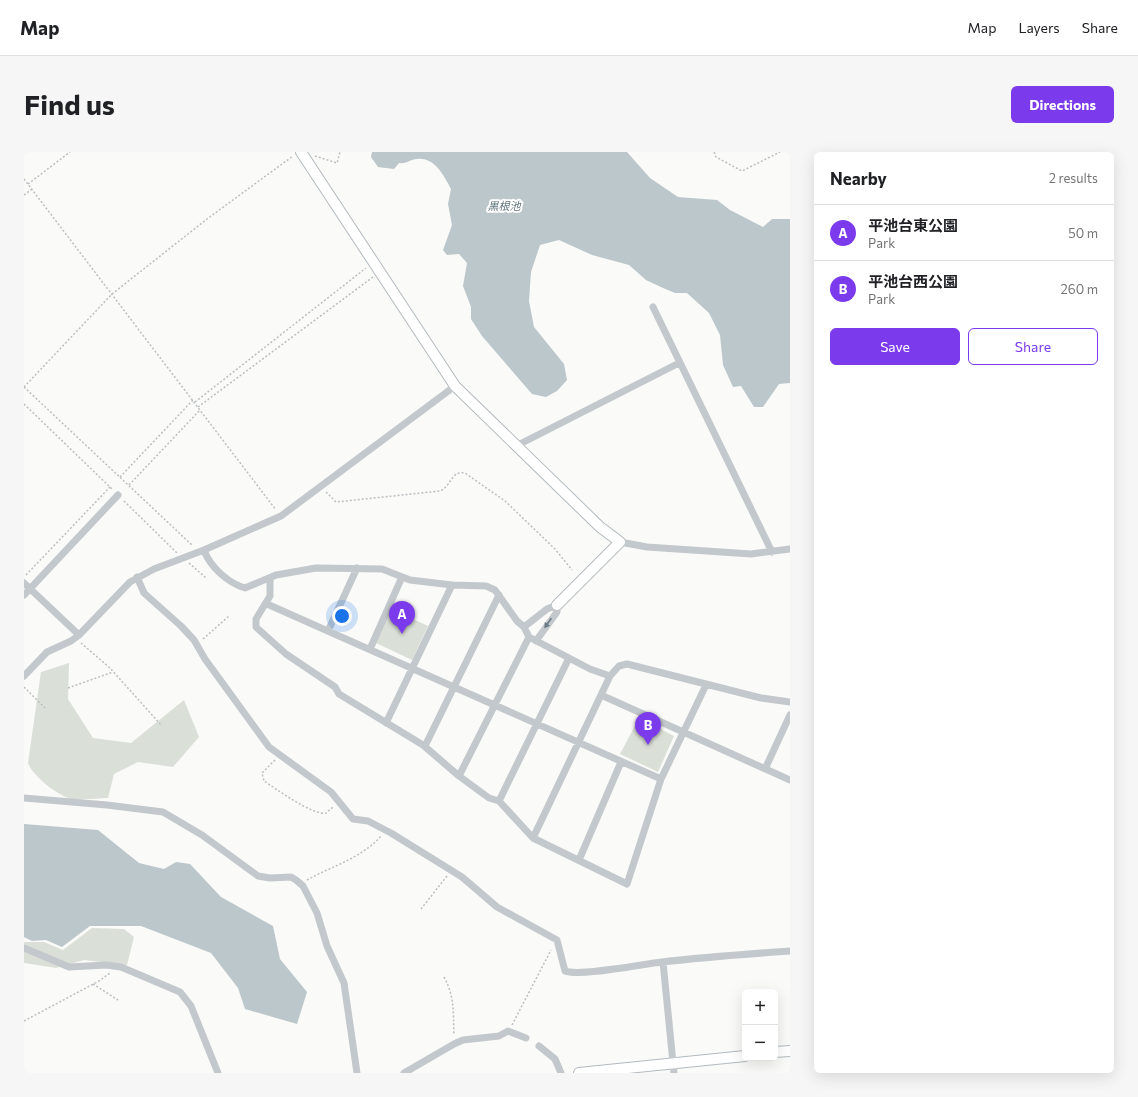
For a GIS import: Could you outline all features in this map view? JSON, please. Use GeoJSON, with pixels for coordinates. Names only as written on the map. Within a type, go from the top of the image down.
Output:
{"type":"FeatureCollection","features":[{"type":"Feature","properties":{"kind":"street"},"geometry":{"type":"LineString","coordinates":[[302,154],[381,271],[455,386],[600,527],[620,542],[647,547],[751,554],[790,549]]}},
{"type":"Feature","properties":{"kind":"street"},"geometry":{"type":"LineString","coordinates":[[653,307],[772,552]]}},
{"type":"Feature","properties":{"kind":"street"},"geometry":{"type":"LineString","coordinates":[[516,446],[679,363]]}},
{"type":"Feature","properties":{"kind":"street"},"geometry":{"type":"LineString","coordinates":[[24,676],[47,652],[78,636],[119,592],[137,577],[281,516],[455,386]]}},
{"type":"Feature","properties":{"kind":"street"},"geometry":{"type":"LineString","coordinates":[[24,595],[118,495]]}},
{"type":"Feature","properties":{"kind":"street"},"geometry":{"type":"LineString","coordinates":[[524,627],[547,609],[558,605],[620,542]]}},
{"type":"Feature","properties":{"kind":"street"},"geometry":{"type":"LineString","coordinates":[[201,551],[226,579],[245,588],[276,576],[316,568],[382,569],[410,580],[452,585],[486,586],[495,590],[517,621],[524,627],[529,637],[590,669],[610,676]]}},
{"type":"Feature","properties":{"kind":"street"},"geometry":{"type":"LineString","coordinates":[[328,631],[357,568]]}},
{"type":"Feature","properties":{"kind":"street"},"geometry":{"type":"LineString","coordinates":[[137,577],[144,593],[181,626],[196,644],[269,747],[331,792],[353,819],[368,821],[385,830],[452,870],[477,889],[497,907],[556,940],[565,972],[570,973],[663,962],[790,951]]}},
{"type":"Feature","properties":{"kind":"street"},"geometry":{"type":"LineString","coordinates":[[370,649],[402,578]]}},
{"type":"Feature","properties":{"kind":"street"},"geometry":{"type":"LineString","coordinates":[[270,579],[270,596],[267,604],[256,619],[256,626],[286,654],[335,687],[339,694],[425,746],[459,776],[489,798],[499,801],[533,838],[627,884],[661,779],[706,685]]}},
{"type":"Feature","properties":{"kind":"street"},"geometry":{"type":"LineString","coordinates":[[24,583],[78,636]]}},
{"type":"Feature","properties":{"kind":"street"},"geometry":{"type":"LineString","coordinates":[[386,723],[452,585]]}},
{"type":"Feature","properties":{"kind":"street"},"geometry":{"type":"LineString","coordinates":[[425,746],[499,595]]}},
{"type":"Feature","properties":{"kind":"street"},"geometry":{"type":"LineString","coordinates":[[267,604],[661,779]]}},
{"type":"Feature","properties":{"kind":"street"},"geometry":{"type":"LineString","coordinates":[[536,641],[557,612],[558,605]]}},
{"type":"Feature","properties":{"kind":"street"},"geometry":{"type":"LineString","coordinates":[[459,776],[529,637]]}},
{"type":"Feature","properties":{"kind":"street"},"geometry":{"type":"LineString","coordinates":[[499,801],[569,658]]}},
{"type":"Feature","properties":{"kind":"street"},"geometry":{"type":"LineString","coordinates":[[533,838],[610,676],[618,666],[627,664],[695,680],[706,685],[761,698],[790,702]]}},
{"type":"Feature","properties":{"kind":"street"},"geometry":{"type":"LineString","coordinates":[[601,695],[683,734],[790,780]]}},
{"type":"Feature","properties":{"kind":"street"},"geometry":{"type":"LineString","coordinates":[[765,769],[790,715]]}},
{"type":"Feature","properties":{"kind":"street"},"geometry":{"type":"LineString","coordinates":[[580,860],[621,762]]}},
{"type":"Feature","properties":{"kind":"street"},"geometry":{"type":"LineString","coordinates":[[24,798],[107,805],[162,812],[202,835],[258,876],[270,878],[291,876],[301,884],[317,913],[327,946],[344,983],[357,1073]]}},
{"type":"Feature","properties":{"kind":"street"},"geometry":{"type":"LineString","coordinates":[[24,948],[69,967],[121,967],[180,992],[191,1006],[218,1073]]}},
{"type":"Feature","properties":{"kind":"street"},"geometry":{"type":"LineString","coordinates":[[663,962],[673,1068]]}},
{"type":"Feature","properties":{"kind":"street"},"geometry":{"type":"LineString","coordinates":[[404,1073],[454,1044],[464,1040],[499,1036],[508,1031],[526,1038]]}},
{"type":"Feature","properties":{"kind":"street"},"geometry":{"type":"LineString","coordinates":[[539,1046],[555,1060],[561,1073]]}},
{"type":"Feature","properties":{"kind":"street"},"geometry":{"type":"LineString","coordinates":[[778,1052],[790,1051]]}},
{"type":"Feature","properties":{"kind":"street"},"geometry":{"type":"LineString","coordinates":[[579,1073],[673,1068],[742,1056]]}},
{"type":"Feature","properties":{"kind":"path"},"geometry":{"type":"LineString","coordinates":[[28,184],[70,152]]}},
{"type":"Feature","properties":{"kind":"path"},"geometry":{"type":"LineString","coordinates":[[201,551],[193,546],[24,387],[112,294],[207,218],[302,154],[318,156],[337,163],[340,152]]}},
{"type":"Feature","properties":{"kind":"path"},"geometry":{"type":"LineString","coordinates":[[714,152],[716,157],[742,171],[780,152]]}},
{"type":"Feature","properties":{"kind":"path"},"geometry":{"type":"LineString","coordinates":[[24,179],[281,516]]}},
{"type":"Feature","properties":{"kind":"path"},"geometry":{"type":"LineString","coordinates":[[24,195],[32,189]]}},
{"type":"Feature","properties":{"kind":"path"},"geometry":{"type":"LineString","coordinates":[[120,477],[194,401],[366,268]]}},
{"type":"Feature","properties":{"kind":"path"},"geometry":{"type":"LineString","coordinates":[[198,407],[381,271]]}},
{"type":"Feature","properties":{"kind":"path"},"geometry":{"type":"LineString","coordinates":[[24,404],[206,578]]}},
{"type":"Feature","properties":{"kind":"path"},"geometry":{"type":"LineString","coordinates":[[129,486],[200,409]]}},
{"type":"Feature","properties":{"kind":"path"},"geometry":{"type":"LineString","coordinates":[[320,486],[336,502],[440,491],[447,487],[454,475],[460,472],[505,501],[555,549],[572,570]]}},
{"type":"Feature","properties":{"kind":"path"},"geometry":{"type":"LineString","coordinates":[[24,577],[110,487]]}},
{"type":"Feature","properties":{"kind":"path"},"geometry":{"type":"LineString","coordinates":[[196,644],[228,616]]}},
{"type":"Feature","properties":{"kind":"path"},"geometry":{"type":"LineString","coordinates":[[78,636],[86,649],[113,672],[162,726]]}},
{"type":"Feature","properties":{"kind":"path"},"geometry":{"type":"LineString","coordinates":[[68,688],[113,672]]}},
{"type":"Feature","properties":{"kind":"path"},"geometry":{"type":"LineString","coordinates":[[24,688],[45,708]]}},
{"type":"Feature","properties":{"kind":"path"},"geometry":{"type":"LineString","coordinates":[[280,755],[262,773],[264,781],[318,813],[326,813],[339,801]]}},
{"type":"Feature","properties":{"kind":"path"},"geometry":{"type":"LineString","coordinates":[[301,884],[367,849],[385,830]]}},
{"type":"Feature","properties":{"kind":"path"},"geometry":{"type":"LineString","coordinates":[[421,909],[452,870]]}},
{"type":"Feature","properties":{"kind":"path"},"geometry":{"type":"LineString","coordinates":[[508,1031],[556,940]]}},
{"type":"Feature","properties":{"kind":"path"},"geometry":{"type":"LineString","coordinates":[[24,1020],[110,974],[112,966]]}},
{"type":"Feature","properties":{"kind":"path"},"geometry":{"type":"LineString","coordinates":[[444,977],[453,997],[454,1044]]}},
{"type":"Feature","properties":{"kind":"path"},"geometry":{"type":"LineString","coordinates":[[93,984],[118,1000]]}},
{"type":"Feature","properties":{"kind":"shaded area"},"geometry":{"type":"Polygon","coordinates":[[[391,609],[428,626],[412,660],[376,643],[391,609]]]}},
{"type":"Feature","properties":{"kind":"shaded area"},"geometry":{"type":"Polygon","coordinates":[[[69,663],[68,699],[93,738],[131,743],[184,700],[199,737],[173,767],[138,762],[114,774],[108,798],[72,799],[63,796],[39,778],[28,763],[41,672],[69,663]]]}},
{"type":"Feature","properties":{"kind":"shaded area"},"geometry":{"type":"Polygon","coordinates":[[[639,718],[674,736],[658,772],[620,754],[639,718]]]}},
{"type":"Feature","properties":{"kind":"shaded area"},"geometry":{"type":"Polygon","coordinates":[[[92,928],[124,929],[134,937],[127,965],[84,960],[56,968],[24,963],[24,942],[44,942],[63,950],[92,928]]]}},
{"type":"Feature","properties":{"kind":"water","name":"黒根池"},"geometry":{"type":"Polygon","coordinates":[[[372,152],[627,152],[650,178],[678,197],[717,200],[730,210],[763,227],[772,219],[790,219],[790,383],[779,384],[763,407],[754,407],[741,386],[733,387],[723,365],[720,335],[709,313],[687,293],[675,293],[646,280],[629,265],[592,255],[559,240],[540,245],[531,272],[529,301],[534,327],[564,364],[567,380],[557,391],[546,397],[532,394],[482,336],[471,319],[471,307],[463,286],[467,263],[459,254],[447,255],[443,250],[452,225],[448,204],[451,189],[442,173],[434,164],[423,159],[415,159],[405,163],[399,163],[394,169],[378,167],[371,157],[372,152]]]}},
{"type":"Feature","properties":{"kind":"water"},"geometry":{"type":"Polygon","coordinates":[[[24,824],[98,830],[139,863],[164,869],[176,862],[190,864],[221,897],[273,926],[280,959],[307,992],[297,1024],[245,1009],[238,988],[211,953],[141,926],[90,926],[62,947],[46,940],[32,941],[24,937],[24,824]]]}},
{"type":"Feature","properties":{"kind":"place","name":"平池台東公園"},"geometry":{"type":"Point","coordinates":[402,634]}},
{"type":"Feature","properties":{"kind":"place","name":"平池台西公園"},"geometry":{"type":"Point","coordinates":[648,745]}}]}
